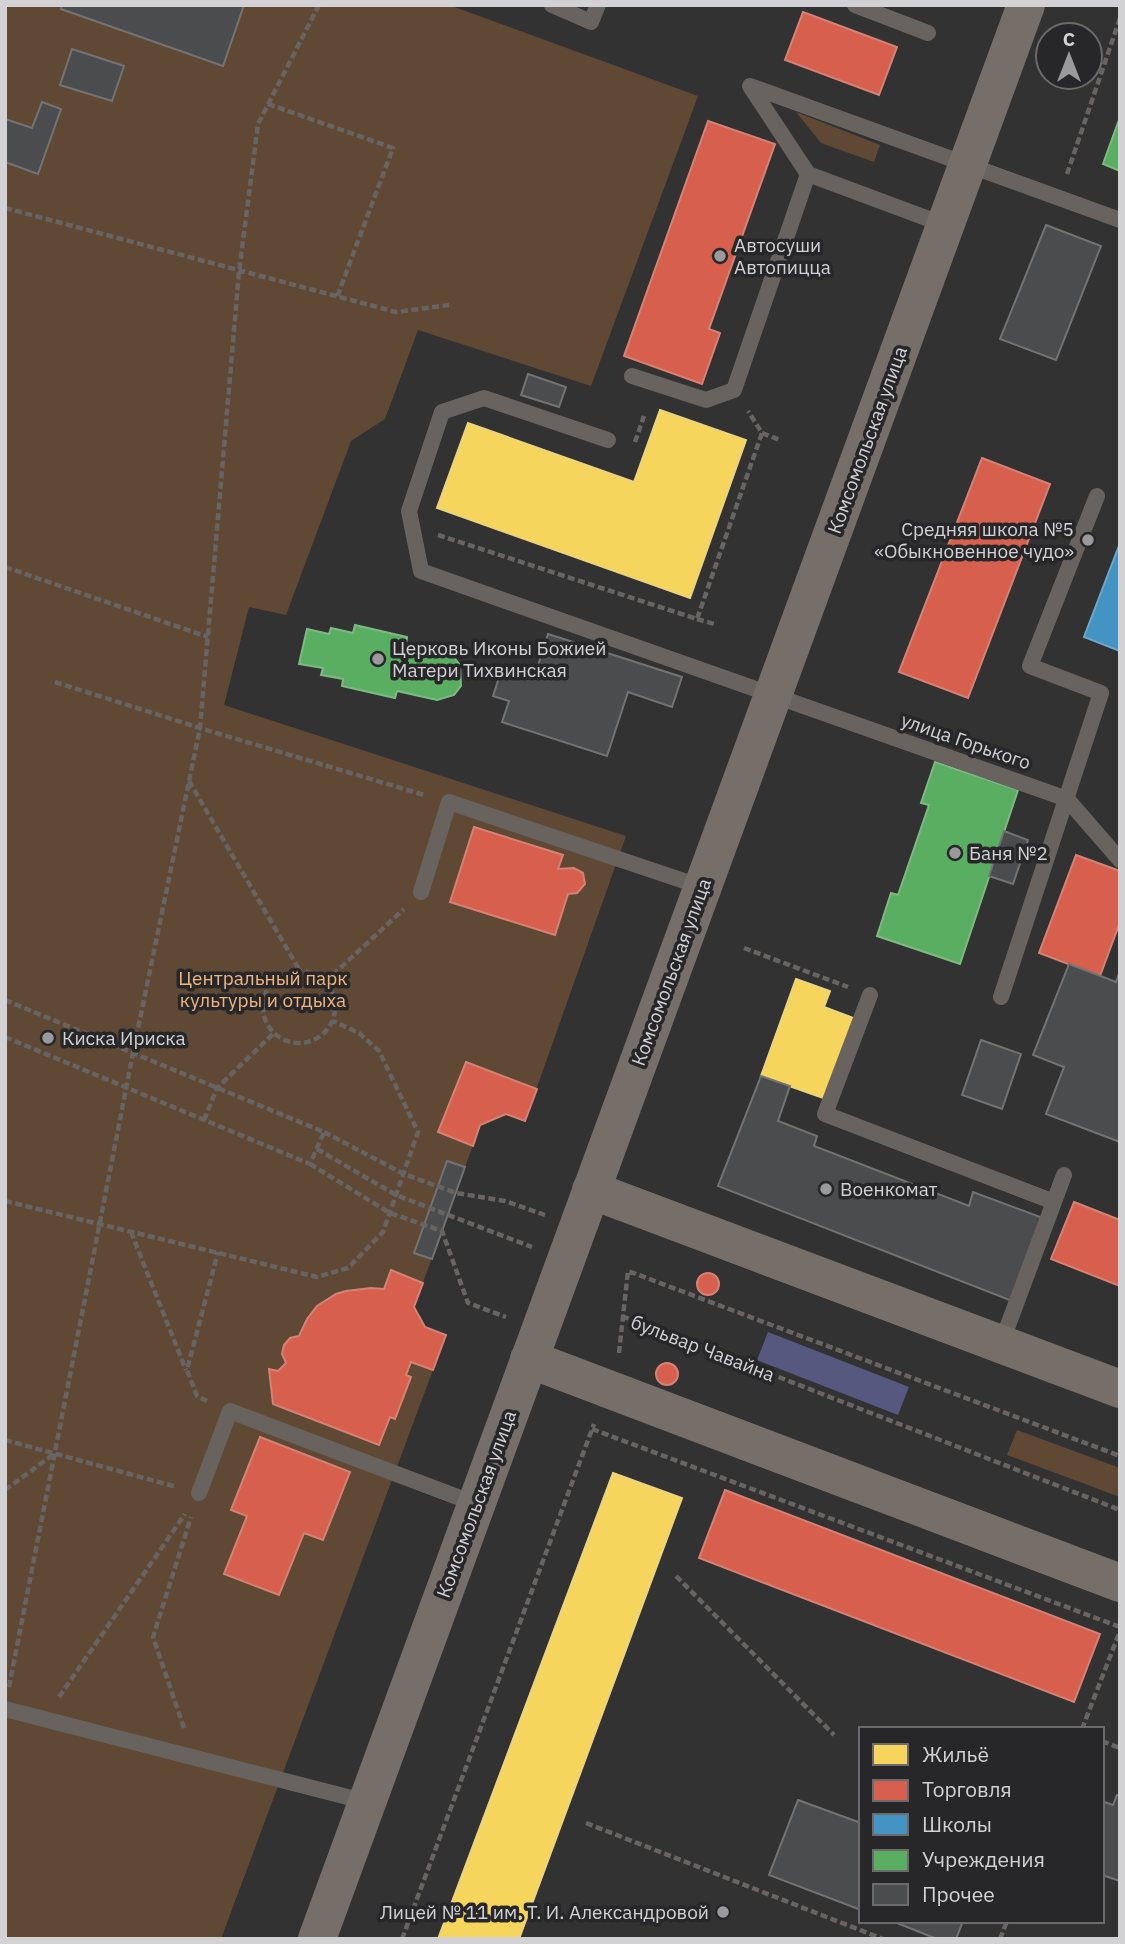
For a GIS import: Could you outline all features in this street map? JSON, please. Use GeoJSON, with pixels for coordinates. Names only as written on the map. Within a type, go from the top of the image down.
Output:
{"type":"FeatureCollection","features":[{"type":"Feature","properties":{"kind":"main road","name":"Комсомольская улица"},"geometry":{"type":"LineString","coordinates":[[317,1939],[1026,5]]}},
{"type":"Feature","properties":{"kind":"main road"},"geometry":{"type":"LineString","coordinates":[[591,1190],[1120,1389]]}},
{"type":"Feature","properties":{"kind":"main road"},"geometry":{"type":"LineString","coordinates":[[529,1359],[1120,1583]]}},
{"type":"Feature","properties":{"kind":"lane"},"geometry":{"type":"LineString","coordinates":[[552,5],[592,22],[598,5]]}},
{"type":"Feature","properties":{"kind":"lane"},"geometry":{"type":"LineString","coordinates":[[855,5],[928,33]]}},
{"type":"Feature","properties":{"kind":"lane"},"geometry":{"type":"LineString","coordinates":[[945,225],[808,174],[750,86],[1120,220]]}},
{"type":"Feature","properties":{"kind":"lane"},"geometry":{"type":"LineString","coordinates":[[632,376],[706,400],[734,390],[808,174]]}},
{"type":"Feature","properties":{"kind":"lane","name":"улица Горького"},"geometry":{"type":"LineString","coordinates":[[608,440],[484,398],[442,412],[409,511],[421,571],[1067,799],[1120,860]]}},
{"type":"Feature","properties":{"kind":"lane"},"geometry":{"type":"LineString","coordinates":[[1001,997],[1101,693],[1030,666],[1097,495]]}},
{"type":"Feature","properties":{"kind":"lane"},"geometry":{"type":"LineString","coordinates":[[421,892],[449,802],[702,887]]}},
{"type":"Feature","properties":{"kind":"lane"},"geometry":{"type":"LineString","coordinates":[[870,995],[825,1114],[1054,1202]]}},
{"type":"Feature","properties":{"kind":"lane"},"geometry":{"type":"LineString","coordinates":[[1002,1344],[1064,1175]]}},
{"type":"Feature","properties":{"kind":"lane"},"geometry":{"type":"LineString","coordinates":[[199,1493],[230,1411],[476,1504]]}},
{"type":"Feature","properties":{"kind":"lane"},"geometry":{"type":"LineString","coordinates":[[7,1702],[44,1718],[367,1802]]}},
{"type":"Feature","properties":{"kind":"path"},"geometry":{"type":"LineString","coordinates":[[7,1702],[126,1087],[200,728],[239,272],[258,124],[318,5]]}},
{"type":"Feature","properties":{"kind":"path"},"geometry":{"type":"LineString","coordinates":[[1059,198],[1120,18]]}},
{"type":"Feature","properties":{"kind":"path"},"geometry":{"type":"LineString","coordinates":[[268,104],[393,148],[337,297]]}},
{"type":"Feature","properties":{"kind":"path"},"geometry":{"type":"LineString","coordinates":[[5,208],[396,312],[449,304]]}},
{"type":"Feature","properties":{"kind":"path"},"geometry":{"type":"LineString","coordinates":[[734,390],[762,433],[780,440]]}},
{"type":"Feature","properties":{"kind":"path"},"geometry":{"type":"LineString","coordinates":[[632,450],[644,416]]}},
{"type":"Feature","properties":{"kind":"path"},"geometry":{"type":"LineString","coordinates":[[697,619],[762,433]]}},
{"type":"Feature","properties":{"kind":"path"},"geometry":{"type":"LineString","coordinates":[[431,526],[436,534],[714,624]]}},
{"type":"Feature","properties":{"kind":"path"},"geometry":{"type":"LineString","coordinates":[[5,567],[208,637]]}},
{"type":"Feature","properties":{"kind":"path"},"geometry":{"type":"LineString","coordinates":[[55,682],[449,802]]}},
{"type":"Feature","properties":{"kind":"path"},"geometry":{"type":"LineString","coordinates":[[189,781],[300,971]]}},
{"type":"Feature","properties":{"kind":"path"},"geometry":{"type":"LineString","coordinates":[[325,982],[421,892]]}},
{"type":"Feature","properties":{"kind":"path"},"geometry":{"type":"LineString","coordinates":[[744,948],[870,995]]}},
{"type":"Feature","properties":{"kind":"path"},"geometry":{"type":"LineString","coordinates":[[300,971],[313,974],[325,982],[333,994],[335,1008],[333,1021],[325,1033],[313,1041],[299,1043],[285,1040],[274,1033],[266,1021],[263,1007],[266,993],[274,982],[286,974],[300,971]]}},
{"type":"Feature","properties":{"kind":"path"},"geometry":{"type":"LineString","coordinates":[[5,1000],[324,1132],[310,1164],[5,1037]]}},
{"type":"Feature","properties":{"kind":"path"},"geometry":{"type":"LineString","coordinates":[[5,1201],[317,1277],[348,1268],[383,1233],[418,1132],[379,1051],[359,1033],[333,1021]]}},
{"type":"Feature","properties":{"kind":"path"},"geometry":{"type":"LineString","coordinates":[[204,1120],[218,1088],[274,1033]]}},
{"type":"Feature","properties":{"kind":"path"},"geometry":{"type":"LineString","coordinates":[[317,1149],[396,1195],[534,1248]]}},
{"type":"Feature","properties":{"kind":"path"},"geometry":{"type":"LineString","coordinates":[[131,1231],[197,1396],[230,1411]]}},
{"type":"Feature","properties":{"kind":"path"},"geometry":{"type":"LineString","coordinates":[[187,1370],[218,1252]]}},
{"type":"Feature","properties":{"kind":"path","name":"бульвар Чавайна"},"geometry":{"type":"LineString","coordinates":[[1120,1456],[628,1271],[622,1316],[1120,1510]]}},
{"type":"Feature","properties":{"kind":"path"},"geometry":{"type":"LineString","coordinates":[[618,1358],[622,1316]]}},
{"type":"Feature","properties":{"kind":"path"},"geometry":{"type":"LineString","coordinates":[[402,1939],[592,1429],[1120,1629],[1083,1727]]}},
{"type":"Feature","properties":{"kind":"path"},"geometry":{"type":"LineString","coordinates":[[5,1440],[199,1493]]}},
{"type":"Feature","properties":{"kind":"path"},"geometry":{"type":"LineString","coordinates":[[5,1490],[55,1454]]}},
{"type":"Feature","properties":{"kind":"path"},"geometry":{"type":"LineString","coordinates":[[44,1718],[199,1493]]}},
{"type":"Feature","properties":{"kind":"path"},"geometry":{"type":"LineString","coordinates":[[193,1757],[153,1637],[199,1493]]}},
{"type":"Feature","properties":{"kind":"path"},"geometry":{"type":"LineString","coordinates":[[676,1576],[834,1735]]}},
{"type":"Feature","properties":{"kind":"path"},"geometry":{"type":"LineString","coordinates":[[586,1823],[883,1939]]}},
{"type":"Feature","properties":{"kind":"green space","name":"Центральный парк культуры и отдыха"},"geometry":{"type":"Polygon","coordinates":[[[5,5],[449,5],[698,96],[591,386],[418,330],[385,419],[351,441],[286,615],[249,607],[224,705],[626,836],[525,1121],[506,1114],[480,1126],[414,1307],[425,1327],[446,1335],[221,1939],[5,1939],[5,5]]]}},
{"type":"Feature","properties":{"kind":"green space"},"geometry":{"type":"Polygon","coordinates":[[[796,112],[880,145],[874,162],[821,143],[796,112]]]}},
{"type":"Feature","properties":{"kind":"green space"},"geometry":{"type":"Polygon","coordinates":[[[1017,1430],[1120,1468],[1120,1497],[1007,1455],[1017,1430]]]}},
{"type":"Feature","properties":{"kind":"water"},"geometry":{"type":"Polygon","coordinates":[[[768,1332],[909,1387],[898,1415],[757,1360],[768,1332]]]}},
{"type":"Feature","properties":{"kind":"building: Жильё"},"geometry":{"type":"Polygon","coordinates":[[[660,410],[746,440],[690,598],[437,508],[468,423],[634,482],[660,410]]]}},
{"type":"Feature","properties":{"kind":"building: Жильё"},"geometry":{"type":"Polygon","coordinates":[[[796,979],[830,991],[824,1007],[856,1019],[826,1099],[761,1076],[796,979]]]}},
{"type":"Feature","properties":{"kind":"building: Жильё"},"geometry":{"type":"Polygon","coordinates":[[[613,1473],[682,1498],[519,1939],[438,1939],[613,1473]]]}},
{"type":"Feature","properties":{"kind":"building: Торговля"},"geometry":{"type":"Polygon","coordinates":[[[803,12],[897,47],[879,95],[785,60],[803,12]]]}},
{"type":"Feature","properties":{"kind":"building: Торговля"},"geometry":{"type":"Polygon","coordinates":[[[708,121],[775,144],[709,329],[720,333],[702,384],[624,356],[708,121]]]}},
{"type":"Feature","properties":{"kind":"building: Торговля"},"geometry":{"type":"Polygon","coordinates":[[[982,458],[1050,484],[968,698],[899,672],[982,458]]]}},
{"type":"Feature","properties":{"kind":"building: Торговля"},"geometry":{"type":"Polygon","coordinates":[[[474,827],[563,855],[558,869],[574,868],[583,873],[585,884],[577,893],[568,894],[555,935],[450,902],[474,827]]]}},
{"type":"Feature","properties":{"kind":"building: Торговля"},"geometry":{"type":"Polygon","coordinates":[[[1076,855],[1120,871],[1120,922],[1100,976],[1039,953],[1076,855]]]}},
{"type":"Feature","properties":{"kind":"building: Торговля"},"geometry":{"type":"Polygon","coordinates":[[[466,1062],[537,1089],[525,1121],[506,1114],[480,1125],[473,1146],[438,1132],[466,1062]]]}},
{"type":"Feature","properties":{"kind":"building: Торговля"},"geometry":{"type":"Polygon","coordinates":[[[1074,1202],[1120,1220],[1120,1286],[1051,1259],[1074,1202]]]}},
{"type":"Feature","properties":{"kind":"building: Торговля"},"geometry":{"type":"Polygon","coordinates":[[[391,1270],[423,1283],[414,1307],[425,1327],[446,1335],[433,1370],[411,1362],[406,1375],[411,1377],[395,1419],[390,1417],[379,1445],[273,1404],[269,1369],[278,1371],[286,1363],[282,1354],[284,1345],[290,1338],[299,1336],[317,1306],[346,1291],[384,1289],[391,1270]]]}},
{"type":"Feature","properties":{"kind":"building: Торговля"},"geometry":{"type":"Polygon","coordinates":[[[708,1273],[716,1276],[719,1284],[716,1292],[708,1295],[700,1292],[697,1284],[700,1276],[708,1273]]]}},
{"type":"Feature","properties":{"kind":"building: Торговля"},"geometry":{"type":"Polygon","coordinates":[[[667,1363],[675,1366],[678,1374],[675,1382],[667,1385],[659,1382],[656,1374],[659,1366],[667,1363]]]}},
{"type":"Feature","properties":{"kind":"building: Торговля"},"geometry":{"type":"Polygon","coordinates":[[[260,1437],[350,1472],[323,1540],[304,1533],[279,1595],[224,1574],[247,1516],[231,1510],[260,1437]]]}},
{"type":"Feature","properties":{"kind":"building: Торговля"},"geometry":{"type":"Polygon","coordinates":[[[725,1490],[1100,1634],[1074,1702],[699,1558],[725,1490]]]}},
{"type":"Feature","properties":{"kind":"building: Школы"},"geometry":{"type":"Polygon","coordinates":[[[1120,543],[1120,651],[1084,637],[1120,543]]]}},
{"type":"Feature","properties":{"kind":"building: Учреждения"},"geometry":{"type":"Polygon","coordinates":[[[1120,117],[1120,171],[1103,164],[1120,117]]]}},
{"type":"Feature","properties":{"kind":"building: Учреждения","name":"Церковь Иконы Божией Матери Тихвинская"},"geometry":{"type":"Polygon","coordinates":[[[355,625],[407,637],[406,645],[452,655],[460,665],[461,686],[454,695],[437,700],[397,691],[395,698],[342,686],[343,679],[321,675],[323,668],[299,664],[307,629],[329,634],[331,628],[353,633],[355,625]]]}},
{"type":"Feature","properties":{"kind":"building: Учреждения","name":"Баня №2"},"geometry":{"type":"Polygon","coordinates":[[[935,762],[1018,790],[960,964],[877,936],[891,893],[898,895],[929,805],[921,803],[935,762]]]}},
{"type":"Feature","properties":{"kind":"building: Прочее"},"geometry":{"type":"Polygon","coordinates":[[[62,5],[244,5],[223,66],[61,9],[62,5]]]}},
{"type":"Feature","properties":{"kind":"building: Прочее"},"geometry":{"type":"Polygon","coordinates":[[[72,49],[124,66],[112,101],[60,85],[72,49]]]}},
{"type":"Feature","properties":{"kind":"building: Прочее"},"geometry":{"type":"Polygon","coordinates":[[[42,102],[61,109],[38,174],[5,162],[5,119],[32,128],[42,102]]]}},
{"type":"Feature","properties":{"kind":"building: Прочее"},"geometry":{"type":"Polygon","coordinates":[[[1046,225],[1101,246],[1056,360],[1000,339],[1046,225]]]}},
{"type":"Feature","properties":{"kind":"building: Прочее"},"geometry":{"type":"Polygon","coordinates":[[[528,374],[566,387],[559,407],[521,395],[528,374]]]}},
{"type":"Feature","properties":{"kind":"building: Прочее"},"geometry":{"type":"Polygon","coordinates":[[[548,634],[682,677],[672,707],[628,692],[607,756],[502,722],[509,701],[493,696],[502,668],[534,678],[548,634]]]}},
{"type":"Feature","properties":{"kind":"building: Прочее"},"geometry":{"type":"Polygon","coordinates":[[[1004,831],[1028,840],[1013,884],[989,876],[1004,831]]]}},
{"type":"Feature","properties":{"kind":"building: Прочее"},"geometry":{"type":"Polygon","coordinates":[[[1069,964],[1116,982],[1120,971],[1120,1142],[1046,1114],[1064,1067],[1033,1055],[1069,964]]]}},
{"type":"Feature","properties":{"kind":"building: Прочее"},"geometry":{"type":"Polygon","coordinates":[[[981,1040],[1021,1054],[1002,1109],[962,1095],[981,1040]]]}},
{"type":"Feature","properties":{"kind":"building: Прочее","name":"Военкомат"},"geometry":{"type":"Polygon","coordinates":[[[761,1076],[790,1086],[778,1121],[817,1136],[814,1146],[969,1206],[973,1192],[1043,1218],[1012,1301],[718,1186],[761,1076]]]}},
{"type":"Feature","properties":{"kind":"building: Прочее"},"geometry":{"type":"Polygon","coordinates":[[[447,1161],[465,1167],[432,1259],[414,1253],[447,1161]]]}},
{"type":"Feature","properties":{"kind":"building: Прочее"},"geometry":{"type":"Polygon","coordinates":[[[1117,1795],[1120,1796],[1120,1881],[1104,1876],[1104,1802],[1113,1805],[1117,1795]]]}},
{"type":"Feature","properties":{"kind":"building: Прочее"},"geometry":{"type":"Polygon","coordinates":[[[798,1800],[859,1822],[859,1909],[769,1875],[798,1800]]]}},
{"type":"Feature","properties":{"kind":"building: Прочее"},"geometry":{"type":"Polygon","coordinates":[[[897,1923],[962,1923],[956,1939],[937,1939],[897,1923]]]}},
{"type":"Feature","properties":{"kind":"place","name":"Автосуши Автопицца"},"geometry":{"type":"Point","coordinates":[720,256]}},
{"type":"Feature","properties":{"kind":"place","name":"Средняя школа №5 «Обыкновенное чудо»"},"geometry":{"type":"Point","coordinates":[1088,540]}},
{"type":"Feature","properties":{"kind":"place","name":"Церковь Иконы Божией Матери Тихвинская"},"geometry":{"type":"Point","coordinates":[378,659]}},
{"type":"Feature","properties":{"kind":"place","name":"Баня №2"},"geometry":{"type":"Point","coordinates":[955,853]}},
{"type":"Feature","properties":{"kind":"place","name":"Киска Ириска"},"geometry":{"type":"Point","coordinates":[48,1038]}},
{"type":"Feature","properties":{"kind":"place","name":"Военкомат"},"geometry":{"type":"Point","coordinates":[826,1189]}},
{"type":"Feature","properties":{"kind":"place","name":"Лицей № 11 им. Т. И. Александровой"},"geometry":{"type":"Point","coordinates":[723,1912]}}]}
